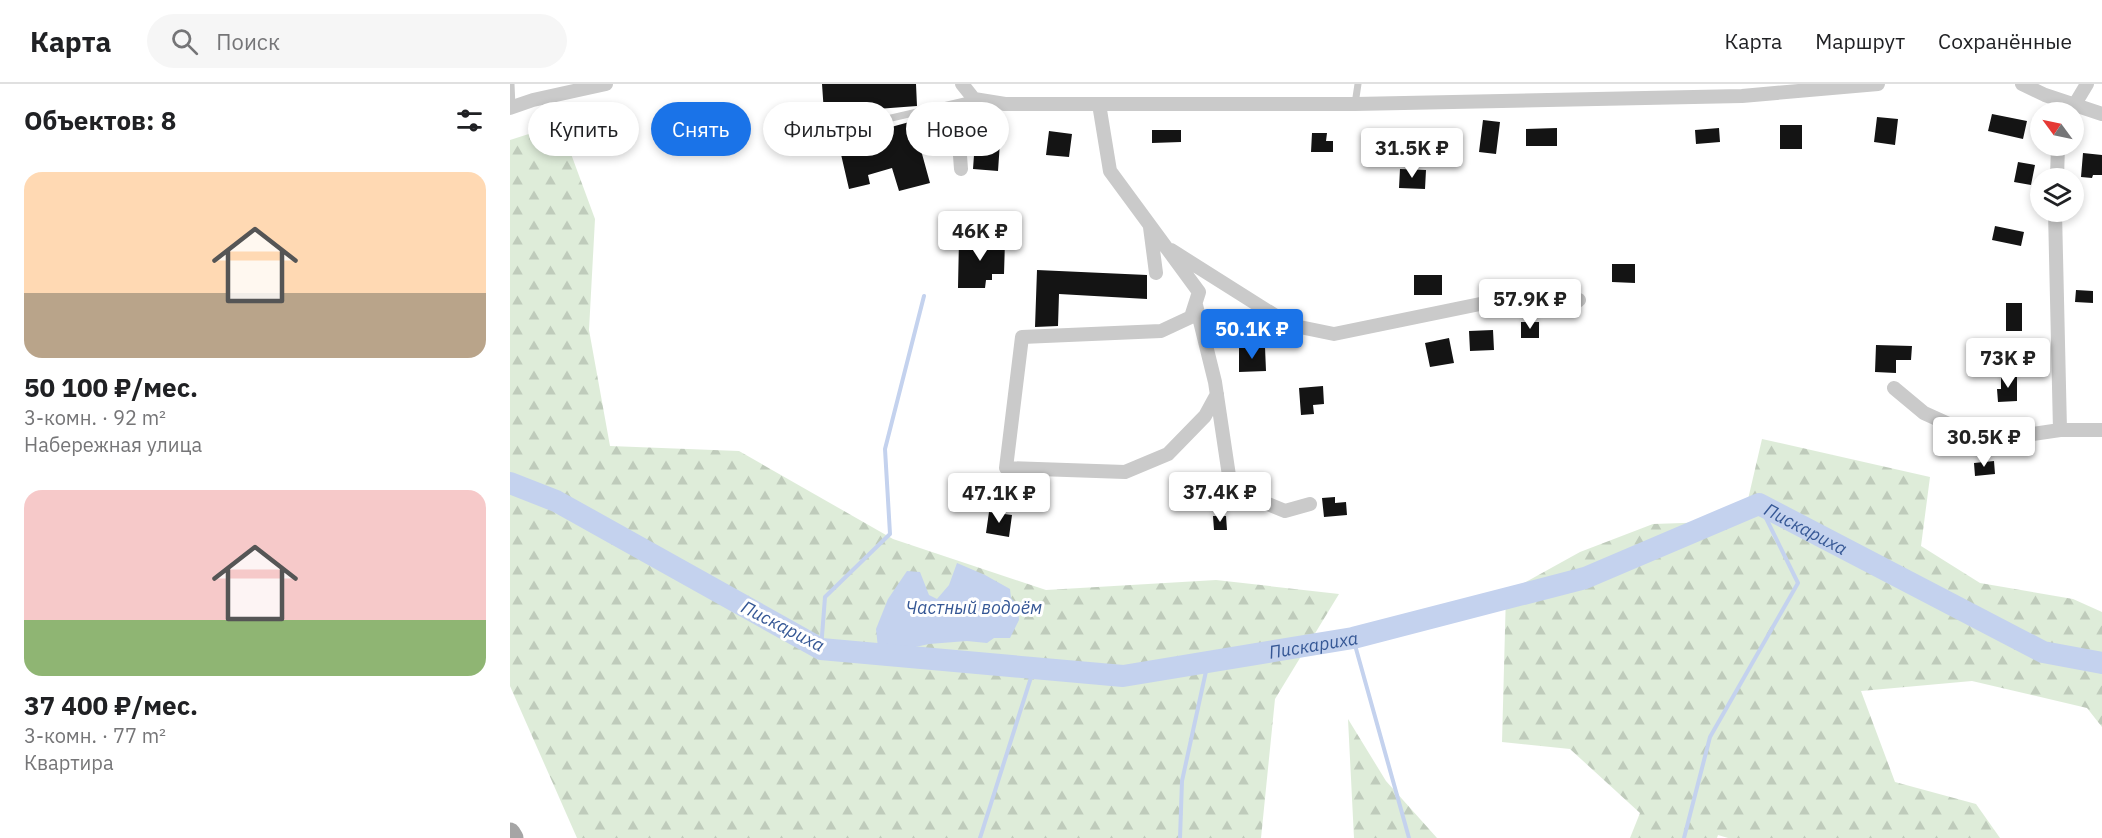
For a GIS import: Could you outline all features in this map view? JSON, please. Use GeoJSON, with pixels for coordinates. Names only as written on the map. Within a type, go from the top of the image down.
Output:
{"type":"FeatureCollection","features":[{"type":"Feature","properties":{"kind":"main road"},"geometry":{"type":"LineString","coordinates":[[510,833],[513,838]]}},
{"type":"Feature","properties":{"kind":"street"},"geometry":{"type":"LineString","coordinates":[[511,108],[533,100],[606,84]]}},
{"type":"Feature","properties":{"kind":"street"},"geometry":{"type":"LineString","coordinates":[[962,84],[974,99],[1005,104],[1355,104],[1742,96],[1878,84]]}},
{"type":"Feature","properties":{"kind":"street"},"geometry":{"type":"LineString","coordinates":[[2022,84],[2053,102]]}},
{"type":"Feature","properties":{"kind":"street"},"geometry":{"type":"LineString","coordinates":[[2076,102],[2087,84]]}},
{"type":"Feature","properties":{"kind":"street"},"geometry":{"type":"LineString","coordinates":[[961,169],[957,116],[974,99]]}},
{"type":"Feature","properties":{"kind":"street"},"geometry":{"type":"LineString","coordinates":[[1099,104],[1110,171],[1199,292],[1191,317],[1161,331],[1022,338],[1006,468],[1125,472],[1168,454],[1205,416],[1217,394]]}},
{"type":"Feature","properties":{"kind":"street"},"geometry":{"type":"LineString","coordinates":[[2084,107],[2102,114]]}},
{"type":"Feature","properties":{"kind":"street"},"geometry":{"type":"LineString","coordinates":[[2055,222],[2060,430]]}},
{"type":"Feature","properties":{"kind":"street"},"geometry":{"type":"LineString","coordinates":[[1149,225],[1156,273]]}},
{"type":"Feature","properties":{"kind":"street"},"geometry":{"type":"LineString","coordinates":[[1164,245],[1290,325],[1334,334],[1520,297],[1559,310],[1579,300]]}},
{"type":"Feature","properties":{"kind":"street"},"geometry":{"type":"LineString","coordinates":[[1196,303],[1217,394],[1231,489],[1285,511],[1310,504]]}},
{"type":"Feature","properties":{"kind":"street"},"geometry":{"type":"LineString","coordinates":[[1894,388],[1924,413],[1986,441],[2060,430],[2102,430]]}},
{"type":"Feature","properties":{"kind":"lane"},"geometry":{"type":"LineString","coordinates":[[511,84],[511,108]]}},
{"type":"Feature","properties":{"kind":"lane"},"geometry":{"type":"LineString","coordinates":[[1355,104],[1358,84]]}},
{"type":"Feature","properties":{"kind":"lane"},"geometry":{"type":"LineString","coordinates":[[894,117],[974,99]]}},
{"type":"Feature","properties":{"kind":"green space"},"geometry":{"type":"Polygon","coordinates":[[[528,134],[528,156],[572,156],[595,219],[589,330],[610,446],[739,451],[893,539],[1046,590],[1216,580],[1339,594],[1275,699],[1261,838],[577,838],[510,686],[510,140],[528,134]]]}},
{"type":"Feature","properties":{"kind":"green space"},"geometry":{"type":"Polygon","coordinates":[[[1762,439],[1930,477],[1921,546],[1980,583],[2073,599],[2102,612],[2102,727],[2087,708],[1972,681],[1861,691],[1895,782],[1976,804],[2000,838],[1728,838],[1718,835],[1717,838],[1630,838],[1640,813],[1570,749],[1502,742],[1506,593],[1580,552],[1653,524],[1743,521],[1762,439]]]}},
{"type":"Feature","properties":{"kind":"green space"},"geometry":{"type":"Polygon","coordinates":[[[1348,719],[1386,781],[1437,838],[1354,838],[1348,719]]]}},
{"type":"Feature","properties":{"kind":"water","name":"Частный водоём"},"geometry":{"type":"Polygon","coordinates":[[[957,563],[1010,589],[1011,598],[1018,605],[1019,620],[1010,638],[994,638],[987,643],[967,641],[911,648],[878,648],[876,629],[888,599],[907,571],[920,572],[929,595],[937,599],[949,585],[957,563]]]}},
{"type":"Feature","properties":{"kind":"building"},"geometry":{"type":"Polygon","coordinates":[[[822,84],[916,84],[917,102],[906,102],[906,107],[894,108],[894,102],[823,102],[822,84]]]}},
{"type":"Feature","properties":{"kind":"building"},"geometry":{"type":"Polygon","coordinates":[[[1992,114],[2027,121],[2023,139],[1988,131],[1992,114]]]}},
{"type":"Feature","properties":{"kind":"building"},"geometry":{"type":"Polygon","coordinates":[[[1877,117],[1898,119],[1895,145],[1874,142],[1877,117]]]}},
{"type":"Feature","properties":{"kind":"building"},"geometry":{"type":"Polygon","coordinates":[[[1483,120],[1500,122],[1496,154],[1479,152],[1483,120]]]}},
{"type":"Feature","properties":{"kind":"building"},"geometry":{"type":"Polygon","coordinates":[[[906,123],[906,156],[923,156],[930,183],[899,191],[892,168],[868,175],[870,184],[849,189],[841,156],[894,156],[894,126],[906,123]]]}},
{"type":"Feature","properties":{"kind":"building"},"geometry":{"type":"Polygon","coordinates":[[[1780,125],[1802,125],[1802,149],[1780,149],[1780,125]]]}},
{"type":"Feature","properties":{"kind":"building"},"geometry":{"type":"Polygon","coordinates":[[[1557,128],[1557,146],[1526,146],[1526,129],[1557,128]]]}},
{"type":"Feature","properties":{"kind":"building"},"geometry":{"type":"Polygon","coordinates":[[[1719,128],[1720,142],[1696,144],[1695,130],[1719,128]]]}},
{"type":"Feature","properties":{"kind":"building"},"geometry":{"type":"Polygon","coordinates":[[[1152,130],[1181,130],[1181,142],[1152,143],[1152,130]]]}},
{"type":"Feature","properties":{"kind":"building"},"geometry":{"type":"Polygon","coordinates":[[[1049,131],[1072,134],[1069,157],[1046,155],[1049,131]]]}},
{"type":"Feature","properties":{"kind":"building"},"geometry":{"type":"Polygon","coordinates":[[[1312,133],[1327,133],[1326,141],[1333,141],[1333,152],[1311,152],[1312,133]]]}},
{"type":"Feature","properties":{"kind":"building"},"geometry":{"type":"Polygon","coordinates":[[[2084,153],[2102,155],[2102,175],[2084,177],[2084,168],[2082,168],[2084,153]]]}},
{"type":"Feature","properties":{"kind":"building"},"geometry":{"type":"Polygon","coordinates":[[[974,156],[999,156],[998,171],[973,169],[974,156]]]}},
{"type":"Feature","properties":{"kind":"building"},"geometry":{"type":"Polygon","coordinates":[[[2018,162],[2035,165],[2034,168],[2030,168],[2030,185],[2014,182],[2018,162]]]}},
{"type":"Feature","properties":{"kind":"building"},"geometry":{"type":"Polygon","coordinates":[[[1400,169],[1426,170],[1425,189],[1399,188],[1400,169]]]}},
{"type":"Feature","properties":{"kind":"building"},"geometry":{"type":"Polygon","coordinates":[[[1995,226],[2024,232],[2021,246],[1992,240],[1995,226]]]}},
{"type":"Feature","properties":{"kind":"building"},"geometry":{"type":"Polygon","coordinates":[[[959,239],[1005,241],[1004,274],[992,274],[992,280],[986,280],[985,288],[958,288],[959,239]]]}},
{"type":"Feature","properties":{"kind":"building"},"geometry":{"type":"Polygon","coordinates":[[[1612,264],[1635,264],[1635,283],[1612,282],[1612,264]]]}},
{"type":"Feature","properties":{"kind":"building"},"geometry":{"type":"Polygon","coordinates":[[[1037,270],[1147,275],[1147,299],[1059,294],[1058,326],[1035,327],[1037,270]]]}},
{"type":"Feature","properties":{"kind":"building"},"geometry":{"type":"Polygon","coordinates":[[[1414,275],[1442,275],[1442,295],[1414,295],[1414,275]]]}},
{"type":"Feature","properties":{"kind":"building"},"geometry":{"type":"Polygon","coordinates":[[[2076,290],[2093,291],[2093,303],[2075,302],[2076,290]]]}},
{"type":"Feature","properties":{"kind":"building"},"geometry":{"type":"Polygon","coordinates":[[[2006,303],[2022,303],[2022,331],[2006,331],[2006,303]]]}},
{"type":"Feature","properties":{"kind":"building"},"geometry":{"type":"Polygon","coordinates":[[[1521,322],[1539,322],[1539,338],[1521,338],[1521,322]]]}},
{"type":"Feature","properties":{"kind":"building"},"geometry":{"type":"Polygon","coordinates":[[[1493,330],[1494,350],[1470,351],[1469,331],[1493,330]]]}},
{"type":"Feature","properties":{"kind":"building"},"geometry":{"type":"Polygon","coordinates":[[[1449,338],[1454,363],[1430,367],[1425,343],[1449,338]]]}},
{"type":"Feature","properties":{"kind":"building"},"geometry":{"type":"Polygon","coordinates":[[[1876,345],[1912,346],[1911,360],[1896,360],[1896,373],[1875,372],[1876,345]]]}},
{"type":"Feature","properties":{"kind":"building"},"geometry":{"type":"Polygon","coordinates":[[[1265,347],[1266,371],[1239,372],[1239,348],[1265,347]]]}},
{"type":"Feature","properties":{"kind":"building"},"geometry":{"type":"Polygon","coordinates":[[[2001,376],[2017,376],[2017,401],[1998,402],[1997,389],[2001,389],[2001,376]]]}},
{"type":"Feature","properties":{"kind":"building"},"geometry":{"type":"Polygon","coordinates":[[[1323,386],[1324,404],[1313,405],[1314,414],[1301,415],[1299,388],[1323,386]]]}},
{"type":"Feature","properties":{"kind":"building"},"geometry":{"type":"Polygon","coordinates":[[[1994,461],[1995,474],[1975,476],[1974,463],[1994,461]]]}},
{"type":"Feature","properties":{"kind":"building"},"geometry":{"type":"Polygon","coordinates":[[[1335,497],[1335,503],[1346,502],[1347,515],[1324,517],[1322,498],[1335,497]]]}},
{"type":"Feature","properties":{"kind":"building"},"geometry":{"type":"Polygon","coordinates":[[[989,512],[1012,515],[1009,537],[986,533],[989,512]]]}},
{"type":"Feature","properties":{"kind":"building"},"geometry":{"type":"Polygon","coordinates":[[[1213,516],[1226,516],[1227,530],[1214,530],[1213,516]]]}},
{"type":"Feature","properties":{"kind":"waterway"},"geometry":{"type":"LineString","coordinates":[[821,649],[825,597],[890,534],[885,449],[924,296]]}},
{"type":"Feature","properties":{"kind":"waterway","name":"Пискариха"},"geometry":{"type":"LineString","coordinates":[[510,483],[556,501],[821,649],[1123,676],[1353,638],[1585,578],[1759,504],[2043,652],[2102,663]]}},
{"type":"Feature","properties":{"kind":"waterway"},"geometry":{"type":"LineString","coordinates":[[1684,838],[1710,737],[1798,583],[1759,504]]}},
{"type":"Feature","properties":{"kind":"waterway"},"geometry":{"type":"LineString","coordinates":[[1353,638],[1409,838]]}},
{"type":"Feature","properties":{"kind":"waterway"},"geometry":{"type":"LineString","coordinates":[[1180,838],[1182,781],[1208,662]]}},
{"type":"Feature","properties":{"kind":"waterway"},"geometry":{"type":"LineString","coordinates":[[980,838],[1034,668]]}}]}
